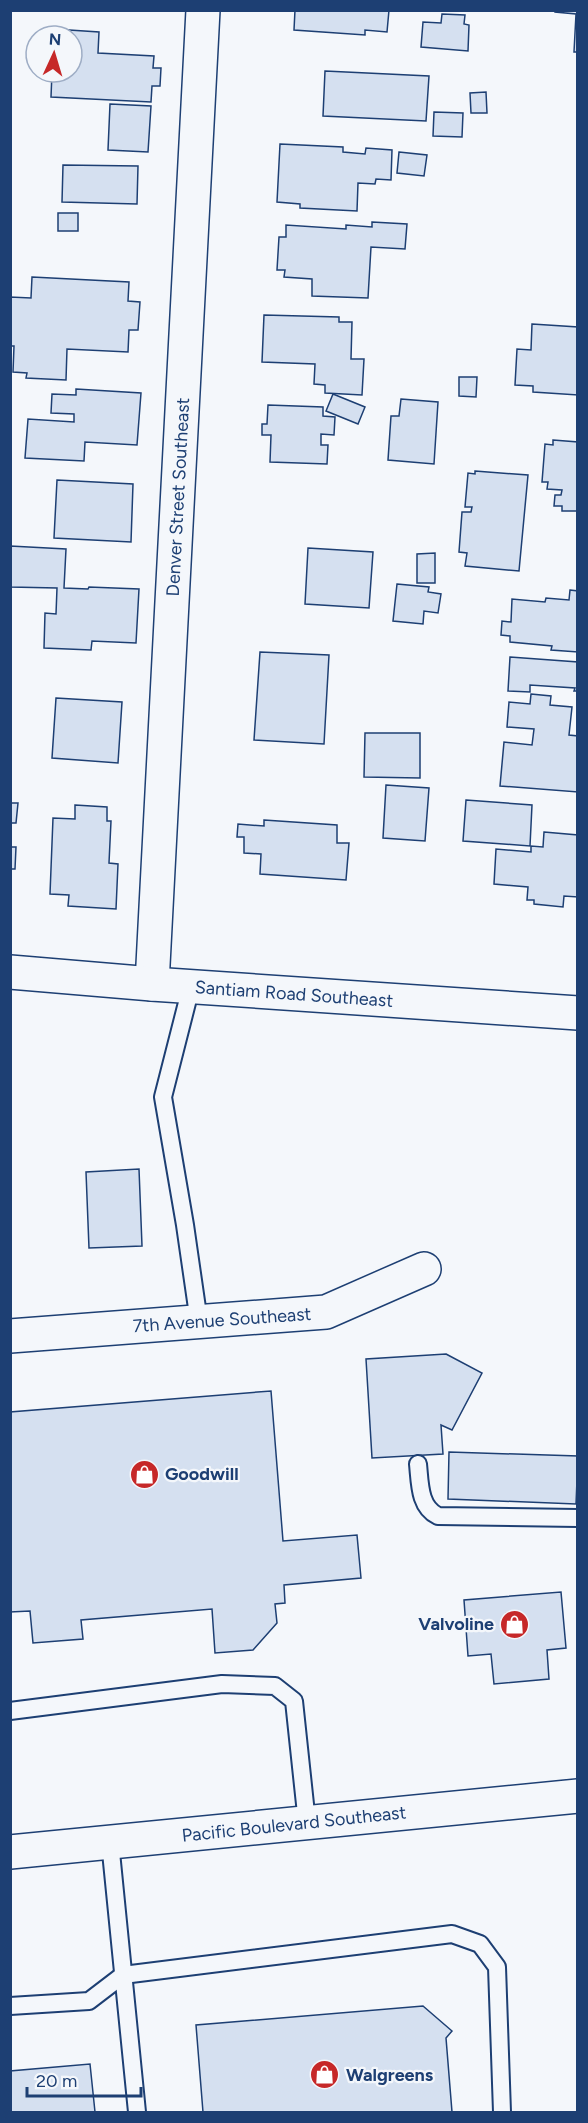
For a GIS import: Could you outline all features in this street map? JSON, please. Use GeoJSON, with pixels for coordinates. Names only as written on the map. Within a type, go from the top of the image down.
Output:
{"type":"FeatureCollection","features":[{"type":"Feature","properties":{"kind":"main road","name":"Denver Street Southeast"},"geometry":{"type":"LineString","coordinates":[[152,984],[204,10]]}},
{"type":"Feature","properties":{"kind":"main road","name":"Santiam Road Southeast"},"geometry":{"type":"LineString","coordinates":[[10,972],[191,987],[578,1013]]}},
{"type":"Feature","properties":{"kind":"main road","name":"7th Avenue Southeast"},"geometry":{"type":"LineString","coordinates":[[10,1336],[326,1312],[424,1269]]}},
{"type":"Feature","properties":{"kind":"main road","name":"Pacific Boulevard Southeast"},"geometry":{"type":"LineString","coordinates":[[10,1852],[578,1796]]}},
{"type":"Feature","properties":{"kind":"lane"},"geometry":{"type":"LineString","coordinates":[[191,987],[163,1097],[199,1322]]}},
{"type":"Feature","properties":{"kind":"lane"},"geometry":{"type":"LineString","coordinates":[[418,1464],[422,1498],[430,1512],[438,1516],[578,1518]]}},
{"type":"Feature","properties":{"kind":"lane"},"geometry":{"type":"LineString","coordinates":[[10,1711],[222,1684],[275,1686],[294,1701],[307,1823]]}},
{"type":"Feature","properties":{"kind":"lane"},"geometry":{"type":"LineString","coordinates":[[110,1842],[137,2112]]}},
{"type":"Feature","properties":{"kind":"lane"},"geometry":{"type":"LineString","coordinates":[[10,2006],[89,2001],[123,1975],[452,1934],[480,1944],[497,1967],[502,2112]]}},
{"type":"Feature","properties":{"kind":"building"},"geometry":{"type":"Polygon","coordinates":[[[295,10],[389,10],[387,32],[365,30],[365,35],[294,30],[295,10]]]}},
{"type":"Feature","properties":{"kind":"building"},"geometry":{"type":"Polygon","coordinates":[[[555,10],[578,10],[578,52],[574,52],[576,14],[555,12],[555,10]]]}},
{"type":"Feature","properties":{"kind":"building"},"geometry":{"type":"Polygon","coordinates":[[[442,14],[465,15],[464,24],[469,25],[468,51],[421,47],[423,22],[441,23],[442,14]]]}},
{"type":"Feature","properties":{"kind":"building"},"geometry":{"type":"Polygon","coordinates":[[[84,31],[99,32],[98,53],[154,56],[153,68],[161,68],[160,86],[152,86],[151,102],[51,97],[52,84],[84,84],[84,31]]]}},
{"type":"Feature","properties":{"kind":"building"},"geometry":{"type":"Polygon","coordinates":[[[325,71],[429,76],[426,121],[323,116],[325,71]]]}},
{"type":"Feature","properties":{"kind":"building"},"geometry":{"type":"Polygon","coordinates":[[[486,92],[487,113],[471,113],[470,93],[486,92]]]}},
{"type":"Feature","properties":{"kind":"building"},"geometry":{"type":"Polygon","coordinates":[[[110,104],[151,106],[148,152],[108,150],[110,104]]]}},
{"type":"Feature","properties":{"kind":"building"},"geometry":{"type":"Polygon","coordinates":[[[434,112],[463,113],[462,137],[433,136],[434,112]]]}},
{"type":"Feature","properties":{"kind":"building"},"geometry":{"type":"Polygon","coordinates":[[[280,144],[343,147],[343,152],[365,154],[366,148],[392,150],[391,180],[376,179],[375,184],[358,183],[357,211],[300,208],[300,204],[277,202],[280,144]]]}},
{"type":"Feature","properties":{"kind":"building"},"geometry":{"type":"Polygon","coordinates":[[[399,152],[427,155],[424,176],[397,173],[399,152]]]}},
{"type":"Feature","properties":{"kind":"building"},"geometry":{"type":"Polygon","coordinates":[[[63,165],[138,166],[137,204],[62,202],[63,165]]]}},
{"type":"Feature","properties":{"kind":"building"},"geometry":{"type":"Polygon","coordinates":[[[58,213],[78,213],[78,231],[58,231],[58,213]]]}},
{"type":"Feature","properties":{"kind":"building"},"geometry":{"type":"Polygon","coordinates":[[[372,222],[407,224],[405,249],[371,247],[368,298],[312,296],[312,279],[284,277],[285,270],[277,270],[279,237],[286,237],[286,225],[346,229],[346,225],[372,227],[372,222]]]}},
{"type":"Feature","properties":{"kind":"building"},"geometry":{"type":"Polygon","coordinates":[[[32,277],[129,282],[128,301],[140,302],[138,330],[129,330],[128,352],[67,349],[66,380],[26,378],[27,373],[13,372],[14,346],[10,346],[10,297],[31,298],[32,277]]]}},
{"type":"Feature","properties":{"kind":"building"},"geometry":{"type":"Polygon","coordinates":[[[264,315],[339,317],[339,322],[352,322],[351,359],[364,359],[362,395],[325,393],[325,385],[314,384],[315,364],[262,362],[264,315]]]}},
{"type":"Feature","properties":{"kind":"building"},"geometry":{"type":"Polygon","coordinates":[[[532,324],[578,327],[578,395],[533,392],[533,386],[515,385],[517,349],[531,350],[532,324]]]}},
{"type":"Feature","properties":{"kind":"building"},"geometry":{"type":"Polygon","coordinates":[[[459,377],[477,377],[476,397],[459,396],[459,377]]]}},
{"type":"Feature","properties":{"kind":"building"},"geometry":{"type":"Polygon","coordinates":[[[76,389],[141,393],[137,445],[85,442],[84,461],[25,458],[28,419],[74,422],[74,414],[51,413],[52,394],[76,395],[76,389]]]}},
{"type":"Feature","properties":{"kind":"building"},"geometry":{"type":"Polygon","coordinates":[[[333,394],[365,407],[358,424],[326,411],[333,394]]]}},
{"type":"Feature","properties":{"kind":"building"},"geometry":{"type":"Polygon","coordinates":[[[401,399],[438,402],[434,464],[388,460],[391,416],[399,416],[401,399]]]}},
{"type":"Feature","properties":{"kind":"building"},"geometry":{"type":"Polygon","coordinates":[[[268,405],[323,407],[323,416],[335,417],[334,435],[321,434],[321,445],[328,445],[327,464],[270,462],[271,435],[262,435],[262,424],[267,424],[268,405]]]}},
{"type":"Feature","properties":{"kind":"building"},"geometry":{"type":"Polygon","coordinates":[[[553,440],[578,442],[578,511],[562,511],[562,506],[554,506],[555,495],[561,495],[562,490],[547,489],[548,482],[542,482],[545,444],[553,445],[553,440]]]}},
{"type":"Feature","properties":{"kind":"building"},"geometry":{"type":"Polygon","coordinates":[[[475,471],[528,475],[519,571],[465,566],[467,553],[459,552],[462,512],[471,512],[472,507],[465,507],[468,473],[475,474],[475,471]]]}},
{"type":"Feature","properties":{"kind":"building"},"geometry":{"type":"Polygon","coordinates":[[[57,480],[133,484],[131,542],[54,538],[57,480]]]}},
{"type":"Feature","properties":{"kind":"building"},"geometry":{"type":"Polygon","coordinates":[[[10,546],[66,549],[64,588],[139,589],[136,643],[92,641],[91,650],[44,648],[45,613],[56,614],[57,588],[10,587],[10,546]]]}},
{"type":"Feature","properties":{"kind":"building"},"geometry":{"type":"Polygon","coordinates":[[[308,548],[373,552],[369,608],[305,604],[308,548]]]}},
{"type":"Feature","properties":{"kind":"building"},"geometry":{"type":"Polygon","coordinates":[[[435,553],[435,583],[417,583],[417,554],[435,553]]]}},
{"type":"Feature","properties":{"kind":"building"},"geometry":{"type":"Polygon","coordinates":[[[397,584],[429,587],[428,592],[441,594],[438,613],[424,611],[423,624],[393,621],[397,584]]]}},
{"type":"Feature","properties":{"kind":"building"},"geometry":{"type":"Polygon","coordinates":[[[570,590],[578,591],[578,652],[551,650],[552,646],[510,642],[510,636],[501,635],[502,621],[511,622],[512,599],[545,602],[546,598],[569,600],[570,590]]]}},
{"type":"Feature","properties":{"kind":"building"},"geometry":{"type":"Polygon","coordinates":[[[260,652],[329,655],[324,744],[254,740],[260,652]]]}},
{"type":"Feature","properties":{"kind":"building"},"geometry":{"type":"Polygon","coordinates":[[[510,657],[578,662],[578,691],[574,691],[575,688],[530,685],[530,692],[508,691],[510,657]]]}},
{"type":"Feature","properties":{"kind":"building"},"geometry":{"type":"Polygon","coordinates":[[[531,694],[551,696],[550,705],[572,707],[569,735],[578,736],[578,792],[500,786],[504,742],[532,745],[534,729],[507,727],[509,702],[530,704],[531,694]]]}},
{"type":"Feature","properties":{"kind":"building"},"geometry":{"type":"Polygon","coordinates":[[[56,698],[122,702],[118,763],[52,758],[56,698]]]}},
{"type":"Feature","properties":{"kind":"building"},"geometry":{"type":"Polygon","coordinates":[[[365,733],[420,733],[420,778],[364,777],[365,733]]]}},
{"type":"Feature","properties":{"kind":"building"},"geometry":{"type":"Polygon","coordinates":[[[386,785],[429,788],[425,841],[383,838],[386,785]]]}},
{"type":"Feature","properties":{"kind":"building"},"geometry":{"type":"Polygon","coordinates":[[[466,800],[532,805],[530,846],[463,841],[466,800]]]}},
{"type":"Feature","properties":{"kind":"building"},"geometry":{"type":"Polygon","coordinates":[[[10,803],[18,803],[16,823],[10,823],[10,803]]]}},
{"type":"Feature","properties":{"kind":"building"},"geometry":{"type":"Polygon","coordinates":[[[75,805],[107,807],[107,821],[111,821],[109,863],[118,864],[116,909],[68,906],[69,895],[50,894],[53,818],[75,819],[75,805]]]}},
{"type":"Feature","properties":{"kind":"building"},"geometry":{"type":"Polygon","coordinates":[[[264,820],[337,825],[337,843],[349,843],[346,880],[260,874],[261,854],[244,853],[244,837],[237,837],[238,824],[264,826],[264,820]]]}},
{"type":"Feature","properties":{"kind":"building"},"geometry":{"type":"Polygon","coordinates":[[[544,832],[578,835],[578,897],[564,896],[563,907],[534,904],[534,900],[527,900],[528,887],[494,884],[496,849],[531,852],[531,846],[543,847],[544,832]]]}},
{"type":"Feature","properties":{"kind":"building"},"geometry":{"type":"Polygon","coordinates":[[[10,847],[16,847],[15,869],[10,869],[10,847]]]}},
{"type":"Feature","properties":{"kind":"building"},"geometry":{"type":"Polygon","coordinates":[[[139,1169],[142,1246],[89,1248],[86,1172],[139,1169]]]}},
{"type":"Feature","properties":{"kind":"building"},"geometry":{"type":"Polygon","coordinates":[[[446,1354],[482,1373],[452,1430],[441,1425],[443,1454],[372,1458],[366,1359],[446,1354]]]}},
{"type":"Feature","properties":{"kind":"building","name":"Goodwill"},"geometry":{"type":"Polygon","coordinates":[[[271,1391],[283,1541],[357,1535],[361,1578],[284,1585],[285,1603],[275,1604],[277,1623],[253,1650],[215,1653],[212,1609],[81,1620],[83,1639],[33,1643],[30,1611],[10,1612],[10,1412],[271,1391]]]}},
{"type":"Feature","properties":{"kind":"building"},"geometry":{"type":"Polygon","coordinates":[[[449,1452],[578,1456],[576,1504],[448,1499],[449,1452]]]}},
{"type":"Feature","properties":{"kind":"building","name":"Valvoline"},"geometry":{"type":"Polygon","coordinates":[[[561,1592],[566,1648],[547,1650],[549,1679],[494,1684],[491,1654],[468,1656],[464,1600],[561,1592]]]}},
{"type":"Feature","properties":{"kind":"building","name":"Walgreens"},"geometry":{"type":"Polygon","coordinates":[[[423,2006],[452,2031],[446,2038],[452,2112],[203,2112],[196,2025],[423,2006]]]}},
{"type":"Feature","properties":{"kind":"building"},"geometry":{"type":"Polygon","coordinates":[[[90,2064],[95,2112],[10,2112],[10,2071],[90,2064]]]}},
{"type":"Feature","properties":{"kind":"place","name":"Goodwill"},"geometry":{"type":"Point","coordinates":[144,1474]}},
{"type":"Feature","properties":{"kind":"place","name":"Valvoline"},"geometry":{"type":"Point","coordinates":[515,1624]}},
{"type":"Feature","properties":{"kind":"place","name":"Walgreens"},"geometry":{"type":"Point","coordinates":[325,2075]}}]}
